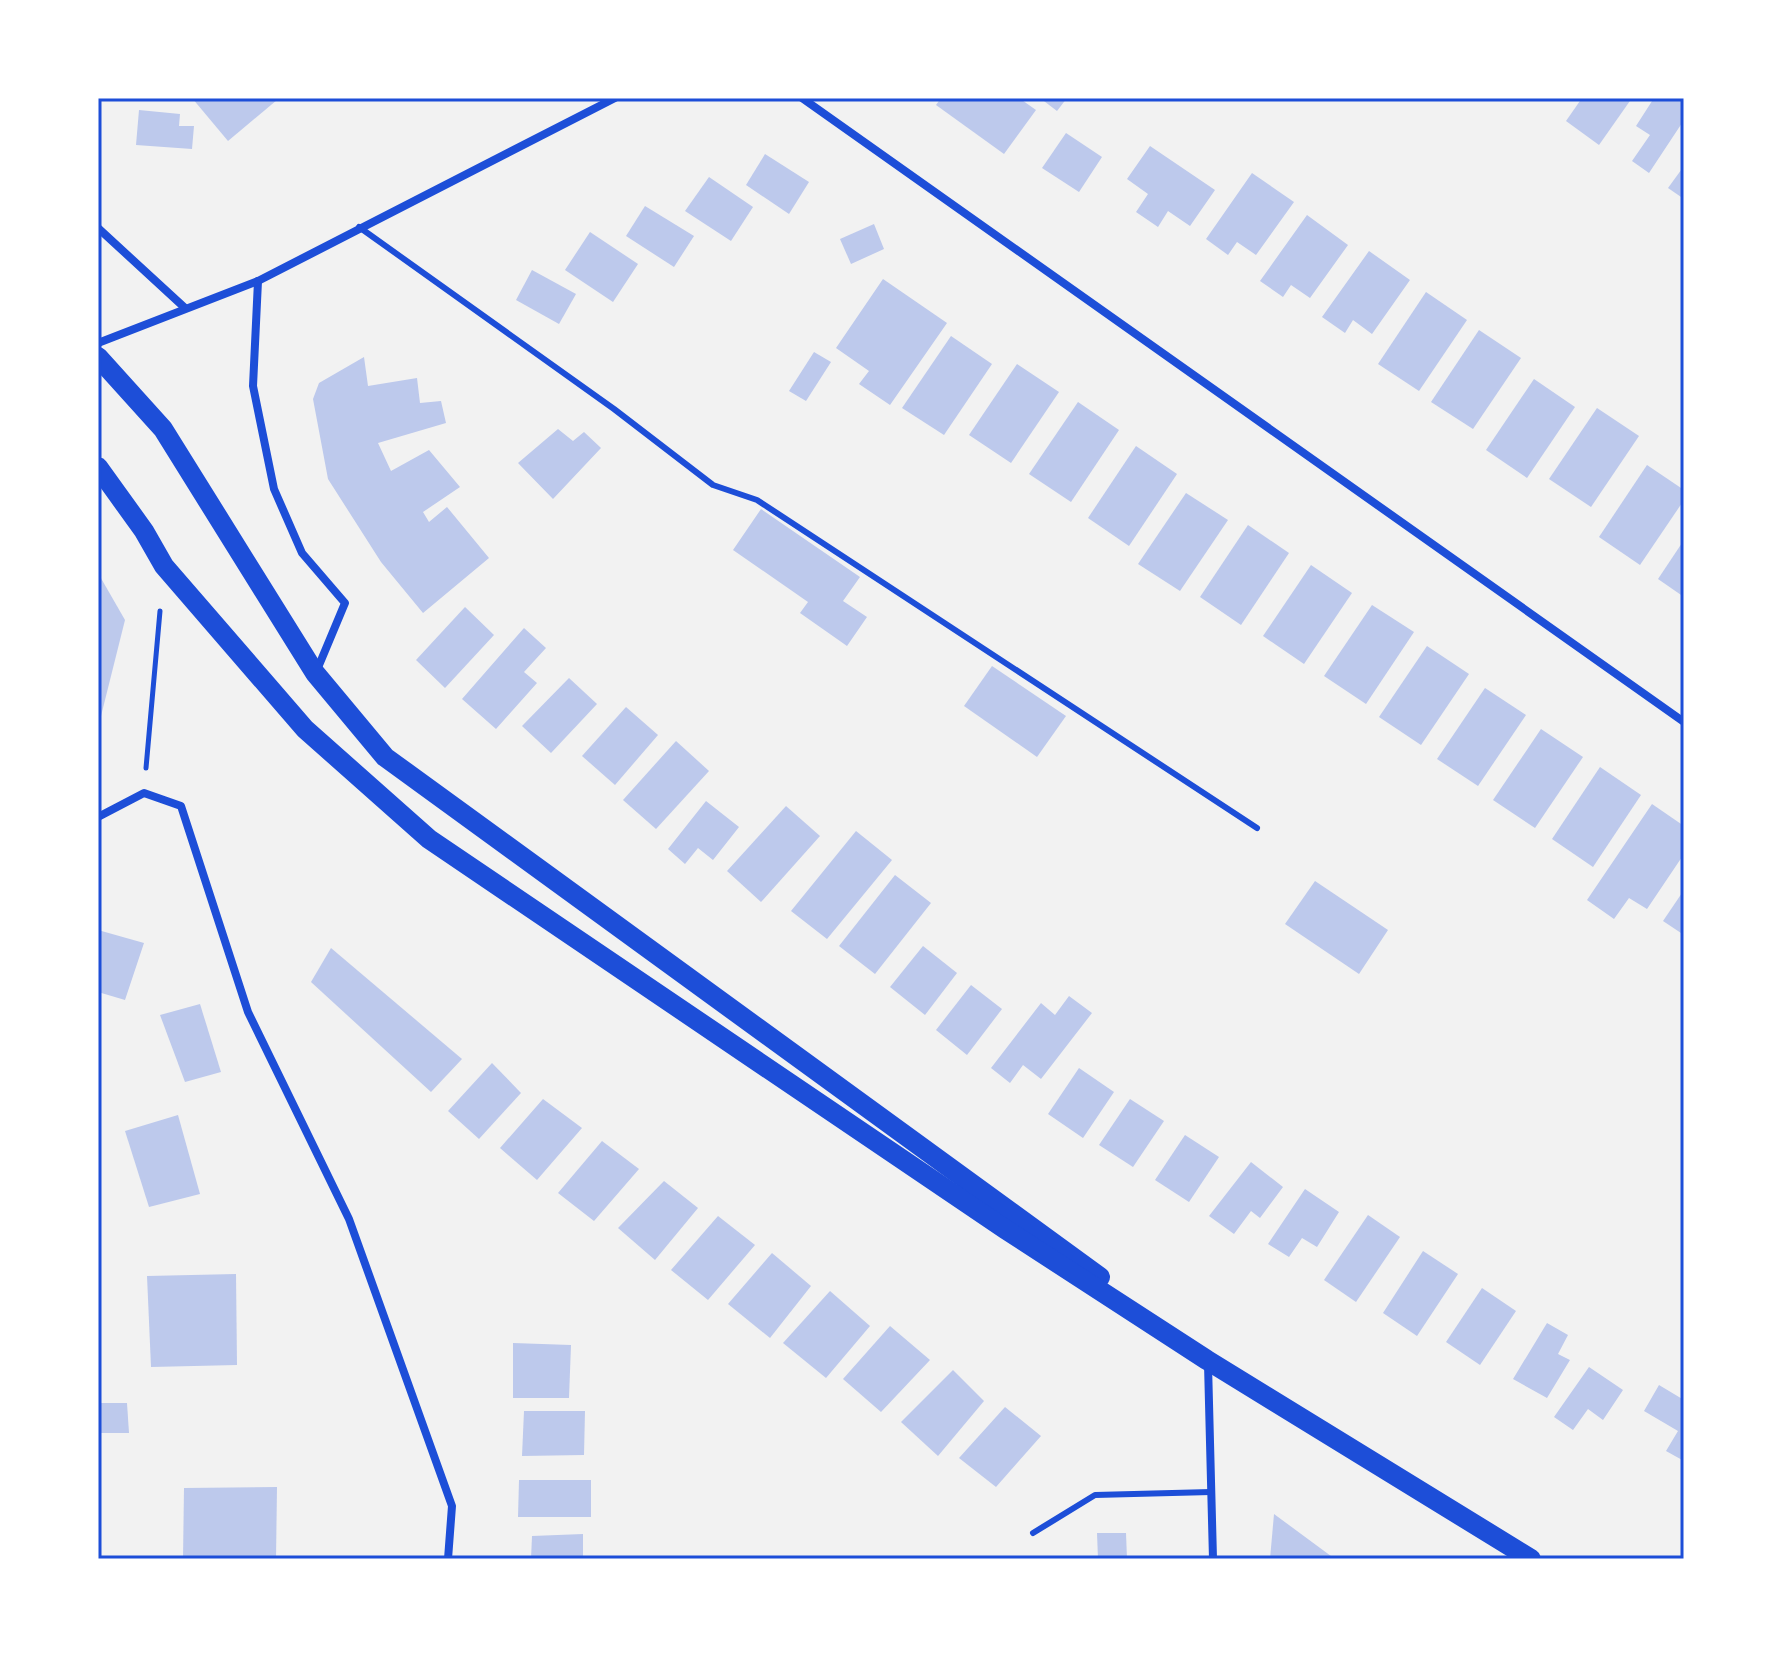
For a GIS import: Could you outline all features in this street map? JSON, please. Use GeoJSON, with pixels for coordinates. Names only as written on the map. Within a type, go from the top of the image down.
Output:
{"type":"FeatureCollection","features":[{"type":"Feature","properties":{"kind":"main road"},"geometry":{"type":"LineString","coordinates":[[98,357],[163,429],[315,673],[385,757],[1071,1254],[1207,1360]]}},
{"type":"Feature","properties":{"kind":"main road"},"geometry":{"type":"LineString","coordinates":[[98,467],[144,531],[164,566],[305,729],[429,839],[992,1221],[1207,1360],[1531,1559]]}},
{"type":"Feature","properties":{"kind":"street"},"geometry":{"type":"LineString","coordinates":[[98,343],[258,281],[615,98]]}},
{"type":"Feature","properties":{"kind":"street"},"geometry":{"type":"LineString","coordinates":[[802,98],[1684,722]]}},
{"type":"Feature","properties":{"kind":"street"},"geometry":{"type":"LineString","coordinates":[[98,228],[185,308]]}},
{"type":"Feature","properties":{"kind":"street"},"geometry":{"type":"LineString","coordinates":[[258,281],[253,386],[274,489],[302,553],[345,603],[315,673]]}},
{"type":"Feature","properties":{"kind":"street"},"geometry":{"type":"LineString","coordinates":[[98,817],[144,793],[181,806],[248,1012],[349,1219],[452,1506],[448,1559]]}},
{"type":"Feature","properties":{"kind":"street"},"geometry":{"type":"LineString","coordinates":[[1207,1360],[1213,1559]]}},
{"type":"Feature","properties":{"kind":"lane"},"geometry":{"type":"LineString","coordinates":[[359,227],[614,409],[713,485],[757,500],[1257,828]]}},
{"type":"Feature","properties":{"kind":"lane"},"geometry":{"type":"LineString","coordinates":[[1033,1533],[1095,1495],[1211,1492]]}},
{"type":"Feature","properties":{"kind":"path"},"geometry":{"type":"LineString","coordinates":[[144,793],[164,566]]}},
{"type":"Feature","properties":{"kind":"building"},"geometry":{"type":"Polygon","coordinates":[[[192,98],[275,98],[277,100],[228,141],[192,98]]]}},
{"type":"Feature","properties":{"kind":"building"},"geometry":{"type":"Polygon","coordinates":[[[941,98],[1019,98],[1036,110],[1004,154],[936,105],[941,98]]]}},
{"type":"Feature","properties":{"kind":"building"},"geometry":{"type":"Polygon","coordinates":[[[1040,98],[1067,98],[1057,111],[1040,98]]]}},
{"type":"Feature","properties":{"kind":"building"},"geometry":{"type":"Polygon","coordinates":[[[1582,98],[1632,98],[1599,145],[1566,121],[1582,98]]]}},
{"type":"Feature","properties":{"kind":"building"},"geometry":{"type":"Polygon","coordinates":[[[1654,98],[1678,98],[1684,102],[1684,120],[1649,173],[1632,161],[1650,135],[1636,126],[1654,98]]]}},
{"type":"Feature","properties":{"kind":"building"},"geometry":{"type":"Polygon","coordinates":[[[139,110],[180,114],[179,126],[194,126],[192,149],[136,145],[139,110]]]}},
{"type":"Feature","properties":{"kind":"building"},"geometry":{"type":"Polygon","coordinates":[[[1066,133],[1102,157],[1079,192],[1042,168],[1066,133]]]}},
{"type":"Feature","properties":{"kind":"building"},"geometry":{"type":"Polygon","coordinates":[[[1150,146],[1215,190],[1190,226],[1168,211],[1158,227],[1136,212],[1148,194],[1127,179],[1150,146]]]}},
{"type":"Feature","properties":{"kind":"building"},"geometry":{"type":"Polygon","coordinates":[[[765,154],[809,182],[789,214],[746,185],[765,154]]]}},
{"type":"Feature","properties":{"kind":"building"},"geometry":{"type":"Polygon","coordinates":[[[1684,166],[1684,199],[1668,188],[1684,166]]]}},
{"type":"Feature","properties":{"kind":"building"},"geometry":{"type":"Polygon","coordinates":[[[1252,173],[1294,202],[1256,255],[1237,242],[1228,255],[1206,239],[1252,173]]]}},
{"type":"Feature","properties":{"kind":"building"},"geometry":{"type":"Polygon","coordinates":[[[709,177],[753,207],[731,241],[685,211],[709,177]]]}},
{"type":"Feature","properties":{"kind":"building"},"geometry":{"type":"Polygon","coordinates":[[[645,206],[694,236],[674,267],[626,236],[645,206]]]}},
{"type":"Feature","properties":{"kind":"building"},"geometry":{"type":"Polygon","coordinates":[[[1307,215],[1348,245],[1310,298],[1291,285],[1283,297],[1260,281],[1307,215]]]}},
{"type":"Feature","properties":{"kind":"building"},"geometry":{"type":"Polygon","coordinates":[[[874,224],[884,249],[851,264],[840,239],[874,224]]]}},
{"type":"Feature","properties":{"kind":"building"},"geometry":{"type":"Polygon","coordinates":[[[590,232],[638,264],[613,302],[565,270],[590,232]]]}},
{"type":"Feature","properties":{"kind":"building"},"geometry":{"type":"Polygon","coordinates":[[[1369,251],[1410,280],[1372,334],[1353,320],[1345,333],[1322,317],[1369,251]]]}},
{"type":"Feature","properties":{"kind":"building"},"geometry":{"type":"Polygon","coordinates":[[[532,270],[576,294],[559,324],[516,300],[532,270]]]}},
{"type":"Feature","properties":{"kind":"building"},"geometry":{"type":"Polygon","coordinates":[[[883,279],[947,323],[890,405],[859,384],[869,371],[836,348],[883,279]]]}},
{"type":"Feature","properties":{"kind":"building"},"geometry":{"type":"Polygon","coordinates":[[[1426,292],[1467,320],[1419,391],[1378,364],[1426,292]]]}},
{"type":"Feature","properties":{"kind":"building"},"geometry":{"type":"Polygon","coordinates":[[[1479,330],[1521,358],[1473,429],[1431,402],[1479,330]]]}},
{"type":"Feature","properties":{"kind":"building"},"geometry":{"type":"Polygon","coordinates":[[[951,336],[992,364],[944,435],[902,408],[951,336]]]}},
{"type":"Feature","properties":{"kind":"building"},"geometry":{"type":"Polygon","coordinates":[[[814,352],[831,362],[806,401],[789,391],[814,352]]]}},
{"type":"Feature","properties":{"kind":"building"},"geometry":{"type":"Polygon","coordinates":[[[364,357],[368,386],[417,378],[420,403],[441,401],[446,423],[378,443],[391,471],[429,450],[460,487],[423,512],[429,522],[447,507],[489,558],[423,613],[381,562],[328,479],[313,399],[319,383],[364,357]]]}},
{"type":"Feature","properties":{"kind":"building"},"geometry":{"type":"Polygon","coordinates":[[[1017,364],[1059,392],[1011,463],[969,435],[1017,364]]]}},
{"type":"Feature","properties":{"kind":"building"},"geometry":{"type":"Polygon","coordinates":[[[1534,379],[1575,407],[1527,478],[1486,450],[1534,379]]]}},
{"type":"Feature","properties":{"kind":"building"},"geometry":{"type":"Polygon","coordinates":[[[1078,402],[1119,430],[1071,502],[1029,474],[1078,402]]]}},
{"type":"Feature","properties":{"kind":"building"},"geometry":{"type":"Polygon","coordinates":[[[1597,408],[1639,436],[1591,507],[1549,479],[1597,408]]]}},
{"type":"Feature","properties":{"kind":"building"},"geometry":{"type":"Polygon","coordinates":[[[558,429],[573,441],[584,432],[601,448],[553,499],[518,463],[558,429]]]}},
{"type":"Feature","properties":{"kind":"building"},"geometry":{"type":"Polygon","coordinates":[[[1136,446],[1177,474],[1129,546],[1088,518],[1136,446]]]}},
{"type":"Feature","properties":{"kind":"building"},"geometry":{"type":"Polygon","coordinates":[[[1647,465],[1684,490],[1684,500],[1640,565],[1599,537],[1647,465]]]}},
{"type":"Feature","properties":{"kind":"building"},"geometry":{"type":"Polygon","coordinates":[[[1186,493],[1228,520],[1180,591],[1138,564],[1186,493]]]}},
{"type":"Feature","properties":{"kind":"building"},"geometry":{"type":"Polygon","coordinates":[[[761,509],[860,577],[843,601],[867,617],[847,646],[800,613],[808,602],[733,550],[761,509]]]}},
{"type":"Feature","properties":{"kind":"building"},"geometry":{"type":"Polygon","coordinates":[[[1248,525],[1289,553],[1241,625],[1200,597],[1248,525]]]}},
{"type":"Feature","properties":{"kind":"building"},"geometry":{"type":"Polygon","coordinates":[[[1684,540],[1684,597],[1658,579],[1684,540]]]}},
{"type":"Feature","properties":{"kind":"building"},"geometry":{"type":"Polygon","coordinates":[[[1311,565],[1352,593],[1304,664],[1263,636],[1311,565]]]}},
{"type":"Feature","properties":{"kind":"building"},"geometry":{"type":"Polygon","coordinates":[[[98,573],[125,620],[99,724],[98,724],[98,573]]]}},
{"type":"Feature","properties":{"kind":"building"},"geometry":{"type":"Polygon","coordinates":[[[1372,605],[1414,632],[1366,704],[1324,676],[1372,605]]]}},
{"type":"Feature","properties":{"kind":"building"},"geometry":{"type":"Polygon","coordinates":[[[465,607],[494,635],[445,688],[416,660],[465,607]]]}},
{"type":"Feature","properties":{"kind":"building"},"geometry":{"type":"Polygon","coordinates":[[[524,628],[546,648],[524,672],[537,683],[496,729],[462,699],[524,628]]]}},
{"type":"Feature","properties":{"kind":"building"},"geometry":{"type":"Polygon","coordinates":[[[1427,646],[1469,674],[1421,745],[1379,717],[1427,646]]]}},
{"type":"Feature","properties":{"kind":"building"},"geometry":{"type":"Polygon","coordinates":[[[992,666],[1066,716],[1037,757],[964,706],[992,666]]]}},
{"type":"Feature","properties":{"kind":"building"},"geometry":{"type":"Polygon","coordinates":[[[569,678],[597,704],[551,753],[522,726],[569,678]]]}},
{"type":"Feature","properties":{"kind":"building"},"geometry":{"type":"Polygon","coordinates":[[[1485,688],[1526,715],[1478,786],[1437,759],[1485,688]]]}},
{"type":"Feature","properties":{"kind":"building"},"geometry":{"type":"Polygon","coordinates":[[[626,707],[658,735],[615,785],[582,756],[626,707]]]}},
{"type":"Feature","properties":{"kind":"building"},"geometry":{"type":"Polygon","coordinates":[[[1541,729],[1583,757],[1535,828],[1493,800],[1541,729]]]}},
{"type":"Feature","properties":{"kind":"building"},"geometry":{"type":"Polygon","coordinates":[[[676,741],[709,771],[656,829],[623,800],[676,741]]]}},
{"type":"Feature","properties":{"kind":"building"},"geometry":{"type":"Polygon","coordinates":[[[1600,767],[1641,795],[1593,867],[1552,839],[1600,767]]]}},
{"type":"Feature","properties":{"kind":"building"},"geometry":{"type":"Polygon","coordinates":[[[706,801],[739,827],[713,860],[698,848],[685,864],[668,849],[706,801]]]}},
{"type":"Feature","properties":{"kind":"building"},"geometry":{"type":"Polygon","coordinates":[[[1652,804],[1684,826],[1684,854],[1647,909],[1629,898],[1614,919],[1587,900],[1652,804]]]}},
{"type":"Feature","properties":{"kind":"building"},"geometry":{"type":"Polygon","coordinates":[[[786,806],[820,836],[761,902],[727,871],[786,806]]]}},
{"type":"Feature","properties":{"kind":"building"},"geometry":{"type":"Polygon","coordinates":[[[856,831],[892,860],[827,939],[791,911],[856,831]]]}},
{"type":"Feature","properties":{"kind":"building"},"geometry":{"type":"Polygon","coordinates":[[[895,875],[931,903],[875,974],[839,946],[895,875]]]}},
{"type":"Feature","properties":{"kind":"building"},"geometry":{"type":"Polygon","coordinates":[[[1315,881],[1388,930],[1359,974],[1285,924],[1315,881]]]}},
{"type":"Feature","properties":{"kind":"building"},"geometry":{"type":"Polygon","coordinates":[[[1684,890],[1684,935],[1663,921],[1684,890]]]}},
{"type":"Feature","properties":{"kind":"building"},"geometry":{"type":"Polygon","coordinates":[[[98,930],[144,943],[125,1000],[98,992],[98,930]]]}},
{"type":"Feature","properties":{"kind":"building"},"geometry":{"type":"Polygon","coordinates":[[[923,946],[957,973],[925,1015],[890,987],[923,946]]]}},
{"type":"Feature","properties":{"kind":"building"},"geometry":{"type":"Polygon","coordinates":[[[331,948],[462,1059],[431,1092],[311,982],[331,948]]]}},
{"type":"Feature","properties":{"kind":"building"},"geometry":{"type":"Polygon","coordinates":[[[971,985],[1002,1009],[967,1055],[936,1030],[971,985]]]}},
{"type":"Feature","properties":{"kind":"building"},"geometry":{"type":"Polygon","coordinates":[[[1069,996],[1092,1013],[1041,1079],[1023,1065],[1010,1083],[991,1068],[1041,1003],[1055,1015],[1069,996]]]}},
{"type":"Feature","properties":{"kind":"building"},"geometry":{"type":"Polygon","coordinates":[[[200,1004],[221,1072],[185,1082],[160,1015],[200,1004]]]}},
{"type":"Feature","properties":{"kind":"building"},"geometry":{"type":"Polygon","coordinates":[[[492,1063],[521,1093],[479,1139],[448,1111],[492,1063]]]}},
{"type":"Feature","properties":{"kind":"building"},"geometry":{"type":"Polygon","coordinates":[[[1079,1068],[1114,1092],[1083,1138],[1048,1114],[1079,1068]]]}},
{"type":"Feature","properties":{"kind":"building"},"geometry":{"type":"Polygon","coordinates":[[[543,1099],[582,1128],[537,1180],[500,1148],[543,1099]]]}},
{"type":"Feature","properties":{"kind":"building"},"geometry":{"type":"Polygon","coordinates":[[[1130,1099],[1164,1121],[1133,1167],[1099,1145],[1130,1099]]]}},
{"type":"Feature","properties":{"kind":"building"},"geometry":{"type":"Polygon","coordinates":[[[178,1115],[200,1194],[149,1207],[125,1131],[178,1115]]]}},
{"type":"Feature","properties":{"kind":"building"},"geometry":{"type":"Polygon","coordinates":[[[1185,1135],[1219,1157],[1189,1202],[1155,1180],[1185,1135]]]}},
{"type":"Feature","properties":{"kind":"building"},"geometry":{"type":"Polygon","coordinates":[[[602,1141],[639,1169],[594,1221],[558,1193],[602,1141]]]}},
{"type":"Feature","properties":{"kind":"building"},"geometry":{"type":"Polygon","coordinates":[[[1251,1162],[1283,1187],[1260,1218],[1251,1211],[1234,1234],[1209,1216],[1251,1162]]]}},
{"type":"Feature","properties":{"kind":"building"},"geometry":{"type":"Polygon","coordinates":[[[664,1181],[698,1208],[655,1260],[618,1228],[664,1181]]]}},
{"type":"Feature","properties":{"kind":"building"},"geometry":{"type":"Polygon","coordinates":[[[1305,1189],[1339,1212],[1317,1247],[1302,1238],[1289,1257],[1268,1244],[1305,1189]]]}},
{"type":"Feature","properties":{"kind":"building"},"geometry":{"type":"Polygon","coordinates":[[[1368,1215],[1400,1237],[1356,1302],[1324,1280],[1368,1215]]]}},
{"type":"Feature","properties":{"kind":"building"},"geometry":{"type":"Polygon","coordinates":[[[718,1216],[755,1245],[708,1300],[671,1270],[718,1216]]]}},
{"type":"Feature","properties":{"kind":"building"},"geometry":{"type":"Polygon","coordinates":[[[1423,1251],[1458,1274],[1417,1336],[1383,1313],[1423,1251]]]}},
{"type":"Feature","properties":{"kind":"building"},"geometry":{"type":"Polygon","coordinates":[[[772,1253],[811,1286],[770,1338],[728,1304],[772,1253]]]}},
{"type":"Feature","properties":{"kind":"building"},"geometry":{"type":"Polygon","coordinates":[[[236,1274],[237,1365],[151,1367],[147,1276],[236,1274]]]}},
{"type":"Feature","properties":{"kind":"building"},"geometry":{"type":"Polygon","coordinates":[[[1482,1288],[1516,1311],[1480,1365],[1446,1342],[1482,1288]]]}},
{"type":"Feature","properties":{"kind":"building"},"geometry":{"type":"Polygon","coordinates":[[[830,1291],[870,1326],[826,1378],[783,1343],[830,1291]]]}},
{"type":"Feature","properties":{"kind":"building"},"geometry":{"type":"Polygon","coordinates":[[[1547,1323],[1568,1335],[1558,1354],[1570,1360],[1547,1398],[1513,1379],[1547,1323]]]}},
{"type":"Feature","properties":{"kind":"building"},"geometry":{"type":"Polygon","coordinates":[[[890,1326],[930,1360],[881,1412],[843,1379],[890,1326]]]}},
{"type":"Feature","properties":{"kind":"building"},"geometry":{"type":"Polygon","coordinates":[[[513,1343],[571,1345],[569,1398],[513,1398],[513,1343]]]}},
{"type":"Feature","properties":{"kind":"building"},"geometry":{"type":"Polygon","coordinates":[[[1589,1367],[1623,1390],[1603,1420],[1588,1409],[1573,1430],[1554,1417],[1589,1367]]]}},
{"type":"Feature","properties":{"kind":"building"},"geometry":{"type":"Polygon","coordinates":[[[953,1370],[984,1401],[938,1456],[901,1422],[953,1370]]]}},
{"type":"Feature","properties":{"kind":"building"},"geometry":{"type":"Polygon","coordinates":[[[1659,1385],[1684,1400],[1684,1461],[1666,1451],[1678,1431],[1644,1411],[1659,1385]]]}},
{"type":"Feature","properties":{"kind":"building"},"geometry":{"type":"Polygon","coordinates":[[[98,1403],[127,1403],[129,1433],[98,1433],[98,1403]]]}},
{"type":"Feature","properties":{"kind":"building"},"geometry":{"type":"Polygon","coordinates":[[[1005,1407],[1041,1436],[996,1487],[959,1458],[1005,1407]]]}},
{"type":"Feature","properties":{"kind":"building"},"geometry":{"type":"Polygon","coordinates":[[[524,1411],[585,1411],[584,1455],[522,1456],[524,1411]]]}},
{"type":"Feature","properties":{"kind":"building"},"geometry":{"type":"Polygon","coordinates":[[[519,1480],[591,1480],[591,1517],[518,1517],[519,1480]]]}},
{"type":"Feature","properties":{"kind":"building"},"geometry":{"type":"Polygon","coordinates":[[[277,1487],[276,1559],[183,1559],[184,1488],[277,1487]]]}},
{"type":"Feature","properties":{"kind":"building"},"geometry":{"type":"Polygon","coordinates":[[[1274,1514],[1335,1559],[1270,1559],[1274,1514]]]}},
{"type":"Feature","properties":{"kind":"building"},"geometry":{"type":"Polygon","coordinates":[[[1097,1533],[1126,1533],[1127,1559],[1098,1559],[1097,1533]]]}},
{"type":"Feature","properties":{"kind":"building"},"geometry":{"type":"Polygon","coordinates":[[[583,1534],[583,1559],[531,1559],[532,1536],[583,1534]]]}}]}
